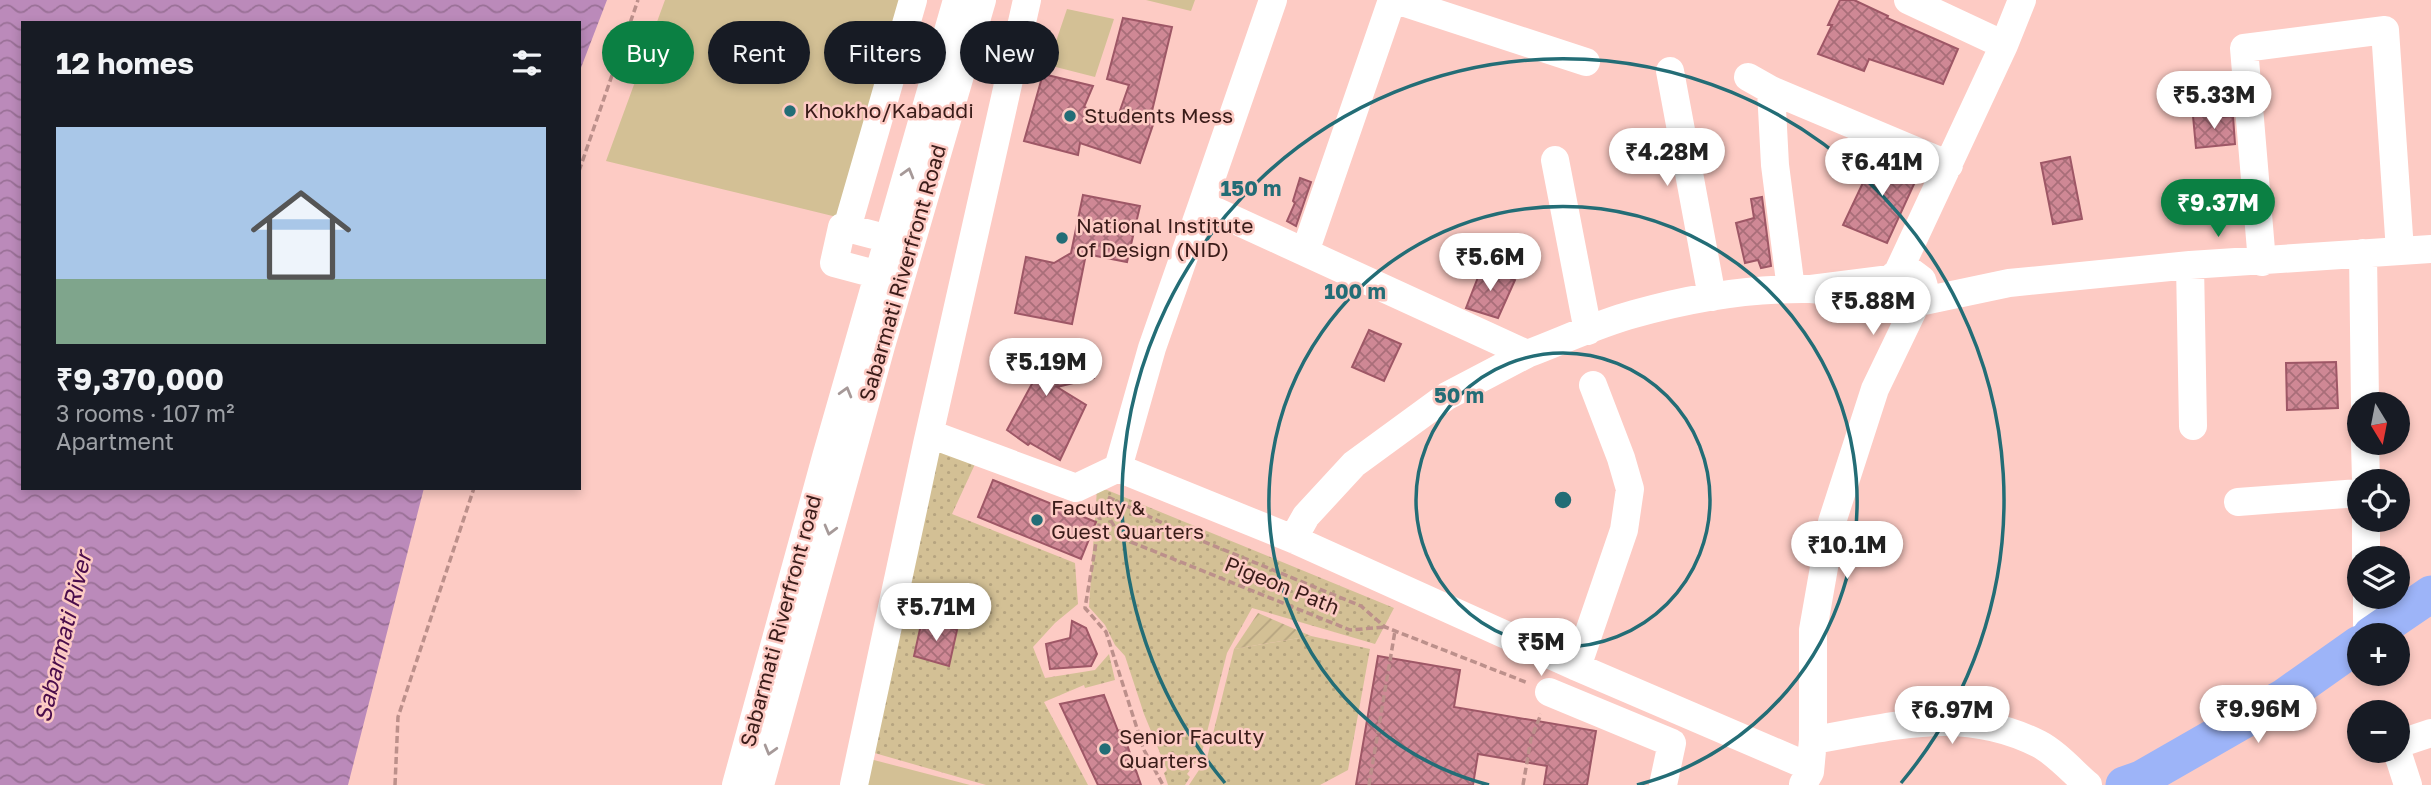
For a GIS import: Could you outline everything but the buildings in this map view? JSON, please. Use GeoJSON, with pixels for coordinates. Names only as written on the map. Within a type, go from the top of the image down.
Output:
{"type":"FeatureCollection","features":[{"type":"Feature","properties":{"kind":"main road"},"geometry":{"type":"LineString","coordinates":[[2387,623],[2431,594]]}},
{"type":"Feature","properties":{"kind":"main road"},"geometry":{"type":"LineString","coordinates":[[2124,785],[2141,779],[2165,777],[2347,652]]}},
{"type":"Feature","properties":{"kind":"street"},"geometry":{"type":"LineString","coordinates":[[847,228],[913,0]]}},
{"type":"Feature","properties":{"kind":"street","name":"Sabarmati Riverfront Road"},"geometry":{"type":"LineString","coordinates":[[837,461],[879,275],[957,0]]}},
{"type":"Feature","properties":{"kind":"street","name":"Sabarmati Riverfront Road"},"geometry":{"type":"LineString","coordinates":[[837,461],[982,0]]}},
{"type":"Feature","properties":{"kind":"street"},"geometry":{"type":"LineString","coordinates":[[854,785],[1027,0]]}},
{"type":"Feature","properties":{"kind":"street"},"geometry":{"type":"LineString","coordinates":[[1118,468],[1152,348],[1273,0]]}},
{"type":"Feature","properties":{"kind":"street"},"geometry":{"type":"LineString","coordinates":[[1305,252],[1394,0],[1586,62]]}},
{"type":"Feature","properties":{"kind":"street"},"geometry":{"type":"LineString","coordinates":[[1908,0],[2004,45]]}},
{"type":"Feature","properties":{"kind":"street"},"geometry":{"type":"LineString","coordinates":[[1811,770],[1813,631],[1832,522],[1945,174],[2022,0]]}},
{"type":"Feature","properties":{"kind":"street"},"geometry":{"type":"LineString","coordinates":[[2262,262],[2244,48],[2385,30],[2400,251]]}},
{"type":"Feature","properties":{"kind":"street"},"geometry":{"type":"LineString","coordinates":[[1670,71],[1712,297]]}},
{"type":"Feature","properties":{"kind":"street"},"geometry":{"type":"LineString","coordinates":[[1801,289],[1760,84],[1945,174]]}},
{"type":"Feature","properties":{"kind":"street"},"geometry":{"type":"LineString","coordinates":[[1555,160],[1588,331]]}},
{"type":"Feature","properties":{"kind":"street"},"geometry":{"type":"LineString","coordinates":[[1202,205],[1527,354]]}},
{"type":"Feature","properties":{"kind":"street"},"geometry":{"type":"LineString","coordinates":[[879,275],[834,263],[842,227],[889,239]]}},
{"type":"Feature","properties":{"kind":"street"},"geometry":{"type":"LineString","coordinates":[[1293,539],[1306,516],[1354,464],[1447,396],[1527,354],[1633,314],[1712,297],[1801,289],[1906,289],[2009,283],[2190,265],[2431,249]]}},
{"type":"Feature","properties":{"kind":"street"},"geometry":{"type":"LineString","coordinates":[[2363,253],[2365,392]]}},
{"type":"Feature","properties":{"kind":"street"},"geometry":{"type":"LineString","coordinates":[[2190,265],[2193,426]]}},
{"type":"Feature","properties":{"kind":"street"},"geometry":{"type":"LineString","coordinates":[[1577,667],[1623,530],[1630,489],[1593,384]]}},
{"type":"Feature","properties":{"kind":"street"},"geometry":{"type":"LineString","coordinates":[[930,434],[1076,488],[1118,468],[1293,539],[1811,770],[1943,720],[1986,724],[2040,744],[2088,785]]}},
{"type":"Feature","properties":{"kind":"street","name":"Sabarmati Riverfront road"},"geometry":{"type":"LineString","coordinates":[[736,785],[837,461]]}},
{"type":"Feature","properties":{"kind":"street","name":"Sabarmati Riverfront road"},"geometry":{"type":"LineString","coordinates":[[760,785],[837,461]]}},
{"type":"Feature","properties":{"kind":"street"},"geometry":{"type":"LineString","coordinates":[[2238,502],[2347,495]]}},
{"type":"Feature","properties":{"kind":"street"},"geometry":{"type":"LineString","coordinates":[[1549,692],[1672,743],[1663,785]]}},
{"type":"Feature","properties":{"kind":"street"},"geometry":{"type":"LineString","coordinates":[[2410,740],[2431,733]]}},
{"type":"Feature","properties":{"kind":"street"},"geometry":{"type":"LineString","coordinates":[[2401,763],[2408,785]]}},
{"type":"Feature","properties":{"kind":"path"},"geometry":{"type":"LineString","coordinates":[[581,166],[638,0]]}},
{"type":"Feature","properties":{"kind":"path"},"geometry":{"type":"LineString","coordinates":[[395,785],[398,717],[473,490]]}},
{"type":"Feature","properties":{"kind":"path","name":"Pigeon Path"},"geometry":{"type":"LineString","coordinates":[[1385,627],[1350,630],[1121,538],[1097,497],[1105,496],[1190,536],[1360,606],[1385,627],[1549,692]]}},
{"type":"Feature","properties":{"kind":"path"},"geometry":{"type":"LineString","coordinates":[[1085,499],[1100,519],[1085,608],[1106,632],[1144,750],[1163,785]]}},
{"type":"Feature","properties":{"kind":"path"},"geometry":{"type":"LineString","coordinates":[[1369,785],[1395,631]]}},
{"type":"Feature","properties":{"kind":"path"},"geometry":{"type":"LineString","coordinates":[[1523,785],[1531,739],[1549,692]]}},
{"type":"Feature","properties":{"kind":"shaded area"},"geometry":{"type":"Polygon","coordinates":[[[665,0],[907,0],[901,21],[824,21],[824,84],[883,84],[845,219],[606,161],[634,84],[694,84],[694,21],[657,21],[665,0]]]}},
{"type":"Feature","properties":{"kind":"shaded area"},"geometry":{"type":"Polygon","coordinates":[[[1146,0],[1195,0],[1191,11],[1146,0]]]}},
{"type":"Feature","properties":{"kind":"shaded area"},"geometry":{"type":"Polygon","coordinates":[[[1067,9],[1114,19],[1095,77],[1059,68],[1059,33],[1067,9]]]}},
{"type":"Feature","properties":{"kind":"shaded area"},"geometry":{"type":"Polygon","coordinates":[[[927,444],[976,462],[952,514],[1075,563],[1078,604],[1055,623],[1033,647],[1045,678],[1095,670],[1109,654],[1115,680],[1085,688],[1084,685],[1044,702],[1088,785],[986,785],[871,752],[927,444]]]}},
{"type":"Feature","properties":{"kind":"shaded area"},"geometry":{"type":"Polygon","coordinates":[[[1097,489],[1107,490],[1394,608],[1375,644],[1252,608],[1227,653],[1201,756],[1187,774],[1190,777],[1185,785],[1168,785],[1164,773],[1167,770],[1144,714],[1125,656],[1115,645],[1105,625],[1089,607],[1097,489]]]}},
{"type":"Feature","properties":{"kind":"shaded area"},"geometry":{"type":"Polygon","coordinates":[[[1258,613],[1311,636],[1234,649],[1258,613]]]}},
{"type":"Feature","properties":{"kind":"shaded area"},"geometry":{"type":"Polygon","coordinates":[[[1311,636],[1370,649],[1348,770],[1320,785],[1189,785],[1207,758],[1234,649],[1311,636]]]}},
{"type":"Feature","properties":{"kind":"shaded area"},"geometry":{"type":"Polygon","coordinates":[[[870,759],[970,785],[864,785],[870,759]]]}},
{"type":"Feature","properties":{"kind":"water","name":"Sabarmati River"},"geometry":{"type":"Polygon","coordinates":[[[0,0],[607,0],[581,68],[581,21],[21,21],[21,490],[423,490],[348,785],[0,785],[0,0]]]}},
{"type":"Feature","properties":{"kind":"place","name":"Khokho/Kabaddi"},"geometry":{"type":"Point","coordinates":[790,111]}},
{"type":"Feature","properties":{"kind":"place","name":"Students Mess"},"geometry":{"type":"Point","coordinates":[1070,116]}},
{"type":"Feature","properties":{"kind":"place","name":"National Institute of Design (NID)"},"geometry":{"type":"Point","coordinates":[1062,238]}},
{"type":"Feature","properties":{"kind":"place","name":"Faculty & Guest Quarters"},"geometry":{"type":"Point","coordinates":[1037,520]}},
{"type":"Feature","properties":{"kind":"place","name":"Senior Faculty Quarters"},"geometry":{"type":"Point","coordinates":[1105,749]}}]}
